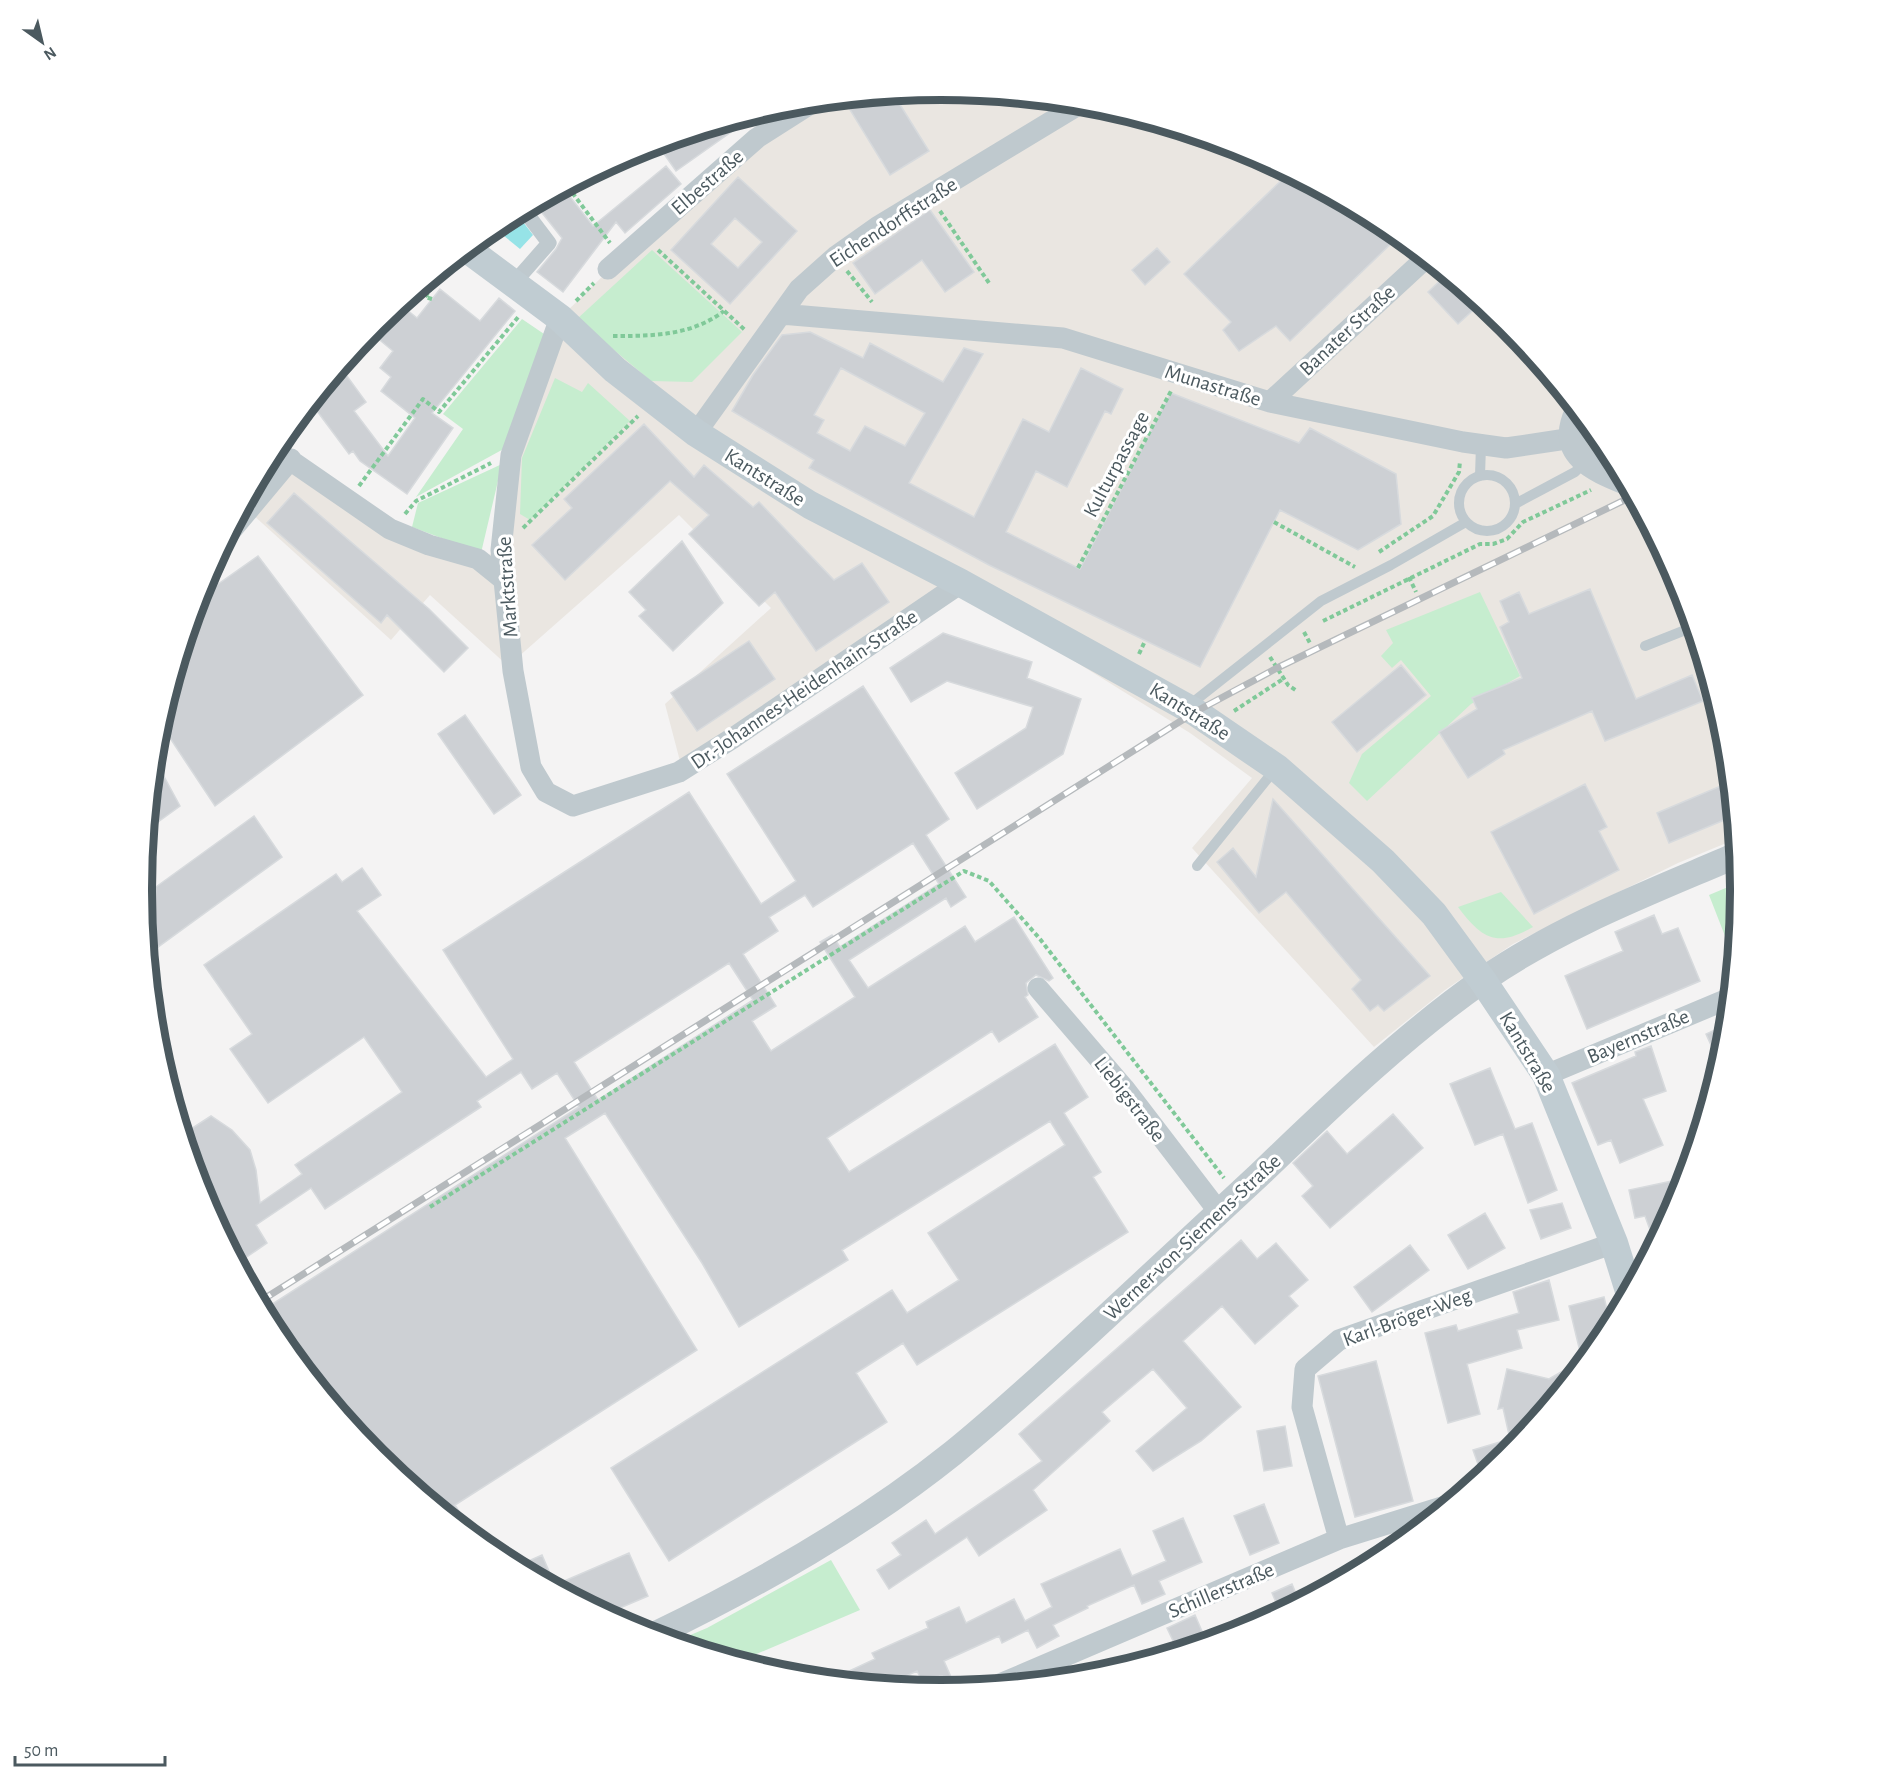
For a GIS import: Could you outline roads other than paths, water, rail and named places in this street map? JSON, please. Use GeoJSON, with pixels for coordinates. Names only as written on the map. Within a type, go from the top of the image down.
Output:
{"type":"FeatureCollection","features":[{"type":"Feature","properties":{"kind":"main road","name":"Kantstraße"},"geometry":{"type":"LineString","coordinates":[[474,254],[560,318],[653,402],[696,433],[810,506],[961,583],[1214,724],[1276,768],[1383,861],[1434,914],[1483,981],[1546,1075],[1614,1243],[1626,1282]]}},
{"type":"Feature","properties":{"kind":"street","name":"Eichendorffstraße"},"geometry":{"type":"LineString","coordinates":[[696,433],[799,289],[836,256],[1068,111]]}},
{"type":"Feature","properties":{"kind":"street","name":"Elbestraße"},"geometry":{"type":"LineString","coordinates":[[614,264],[758,138],[794,115]]}},
{"type":"Feature","properties":{"kind":"street"},"geometry":{"type":"LineString","coordinates":[[523,291],[549,243],[529,217]]}},
{"type":"Feature","properties":{"kind":"street","name":"Banater Straße"},"geometry":{"type":"LineString","coordinates":[[1270,402],[1420,263]]}},
{"type":"Feature","properties":{"kind":"street","name":"Munastraße"},"geometry":{"type":"LineString","coordinates":[[781,314],[1063,338],[1270,402],[1472,443],[1506,448],[1573,438]]}},
{"type":"Feature","properties":{"kind":"street","name":"Marktstraße"},"geometry":{"type":"LineString","coordinates":[[560,318],[511,455],[501,550],[513,671],[531,767],[546,792],[573,806]]}},
{"type":"Feature","properties":{"kind":"street"},"geometry":{"type":"LineString","coordinates":[[1576,422],[1573,438],[1575,448],[1593,467],[1613,476]]}},
{"type":"Feature","properties":{"kind":"street"},"geometry":{"type":"LineString","coordinates":[[283,454],[390,529],[429,545],[478,560],[504,580]]}},
{"type":"Feature","properties":{"kind":"street","name":"Dr.-Johannes-Heidenhain-Straße"},"geometry":{"type":"LineString","coordinates":[[573,806],[679,772],[733,738],[961,583]]}},
{"type":"Feature","properties":{"kind":"street","name":"Werner-von-Siemens-Straße"},"geometry":{"type":"LineString","coordinates":[[665,1629],[854,1526],[954,1452],[1031,1386],[1421,1028],[1483,981],[1526,953],[1606,912],[1729,858]]}},
{"type":"Feature","properties":{"kind":"street","name":"Liebigstraße"},"geometry":{"type":"LineString","coordinates":[[1038,988],[1124,1088],[1219,1212]]}},
{"type":"Feature","properties":{"kind":"street","name":"Bayernstraße"},"geometry":{"type":"LineString","coordinates":[[1546,1075],[1723,1001]]}},
{"type":"Feature","properties":{"kind":"street","name":"Karl-Bröger-Weg"},"geometry":{"type":"LineString","coordinates":[[1338,1539],[1302,1407],[1305,1369],[1339,1340],[1614,1243]]}},
{"type":"Feature","properties":{"kind":"street","name":"Schillerstraße"},"geometry":{"type":"LineString","coordinates":[[1020,1675],[1338,1539],[1428,1511]]}},
{"type":"Feature","properties":{"kind":"lane"},"geometry":{"type":"LineString","coordinates":[[1472,443],[1480,476]]}},
{"type":"Feature","properties":{"kind":"lane"},"geometry":{"type":"LineString","coordinates":[[1515,504],[1575,471],[1593,467]]}},
{"type":"Feature","properties":{"kind":"lane"},"geometry":{"type":"LineString","coordinates":[[1489,475],[1505,481],[1511,488],[1515,504],[1508,522],[1492,531],[1474,528],[1466,522],[1461,514],[1460,495],[1471,480],[1489,475]]}},
{"type":"Feature","properties":{"kind":"lane"},"geometry":{"type":"LineString","coordinates":[[1186,707],[1321,601],[1391,566],[1466,522]]}},
{"type":"Feature","properties":{"kind":"lane"},"geometry":{"type":"LineString","coordinates":[[1645,646],[1686,630]]}},
{"type":"Feature","properties":{"kind":"lane"},"geometry":{"type":"LineString","coordinates":[[1197,866],[1276,768]]}},
{"type":"Feature","properties":{"kind":"water"},"geometry":{"type":"Polygon","coordinates":[[[522,221],[533,235],[520,249],[502,234],[522,221]]]}},
{"type":"Feature","properties":{"kind":"railway"},"geometry":{"type":"LineString","coordinates":[[265,1298],[1195,712],[1277,668],[1627,499]]}}]}
